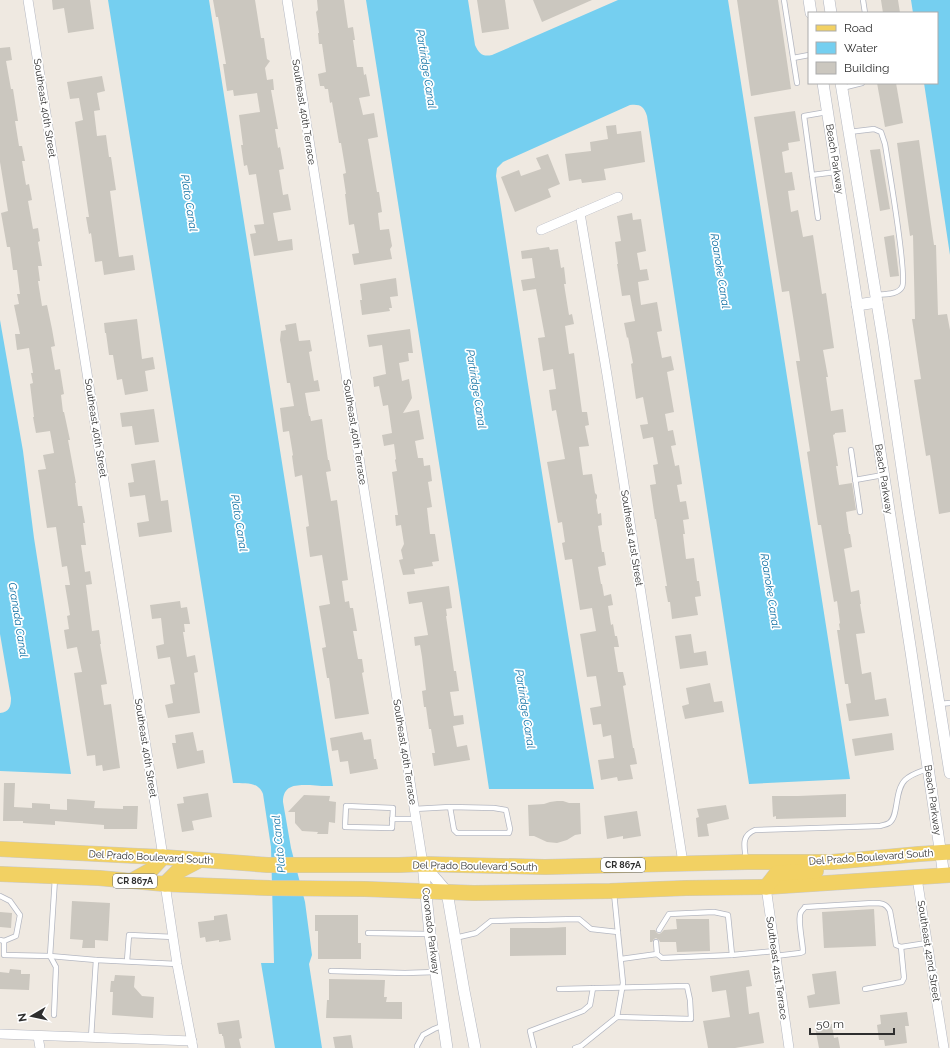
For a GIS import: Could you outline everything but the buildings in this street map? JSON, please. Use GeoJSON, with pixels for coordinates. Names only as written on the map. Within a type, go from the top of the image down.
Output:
{"type":"FeatureCollection","features":[{"type":"Feature","properties":{"kind":"main road","name":"Del Prado Boulevard South"},"geometry":{"type":"LineString","coordinates":[[0,849],[162,857],[268,865],[423,864],[545,867],[683,863],[832,862],[945,852]]}},
{"type":"Feature","properties":{"kind":"main road"},"geometry":{"type":"LineString","coordinates":[[131,881],[151,870],[162,857]]}},
{"type":"Feature","properties":{"kind":"main road"},"geometry":{"type":"LineString","coordinates":[[165,884],[177,872],[200,860]]}},
{"type":"Feature","properties":{"kind":"main road"},"geometry":{"type":"LineString","coordinates":[[766,887],[777,873],[822,871],[832,862]]}},
{"type":"Feature","properties":{"kind":"main road"},"geometry":{"type":"LineString","coordinates":[[666,889],[677,878],[683,863]]}},
{"type":"Feature","properties":{"kind":"main road","name":"CR 867A"},"geometry":{"type":"LineString","coordinates":[[0,874],[99,878],[165,884],[474,893],[766,887],[947,876]]}},
{"type":"Feature","properties":{"kind":"street","name":"Southeast 40th Street"},"geometry":{"type":"LineString","coordinates":[[28,0],[146,743],[162,857]]}},
{"type":"Feature","properties":{"kind":"street","name":"Southeast 40th Terrace"},"geometry":{"type":"LineString","coordinates":[[287,0],[423,864]]}},
{"type":"Feature","properties":{"kind":"street"},"geometry":{"type":"LineString","coordinates":[[809,0],[811,12]]}},
{"type":"Feature","properties":{"kind":"street"},"geometry":{"type":"LineString","coordinates":[[829,0],[831,12]]}},
{"type":"Feature","properties":{"kind":"street","name":"Beach Parkway"},"geometry":{"type":"LineString","coordinates":[[823,84],[929,768],[945,852],[947,876]]}},
{"type":"Feature","properties":{"kind":"street","name":"Beach Parkway"},"geometry":{"type":"LineString","coordinates":[[842,85],[908,509],[944,704],[950,773]]}},
{"type":"Feature","properties":{"kind":"street"},"geometry":{"type":"LineString","coordinates":[[827,112],[845,109]]}},
{"type":"Feature","properties":{"kind":"street"},"geometry":{"type":"LineString","coordinates":[[541,230],[618,197]]}},
{"type":"Feature","properties":{"kind":"street","name":"Southeast 41st Street"},"geometry":{"type":"LineString","coordinates":[[580,213],[683,863]]}},
{"type":"Feature","properties":{"kind":"street"},"geometry":{"type":"LineString","coordinates":[[857,305],[876,298]]}},
{"type":"Feature","properties":{"kind":"street"},"geometry":{"type":"LineString","coordinates":[[889,512],[908,509]]}},
{"type":"Feature","properties":{"kind":"street","name":"Coronado Parkway"},"geometry":{"type":"LineString","coordinates":[[423,864],[430,934],[447,1048]]}},
{"type":"Feature","properties":{"kind":"street","name":"Coronado Parkway"},"geometry":{"type":"LineString","coordinates":[[423,864],[447,892]]}},
{"type":"Feature","properties":{"kind":"street","name":"Southeast 42nd Street"},"geometry":{"type":"LineString","coordinates":[[917,878],[944,1048]]}},
{"type":"Feature","properties":{"kind":"street"},"geometry":{"type":"LineString","coordinates":[[0,1034],[193,1044],[177,964],[165,884]]}},
{"type":"Feature","properties":{"kind":"street","name":"Southeast 41st Terrace"},"geometry":{"type":"LineString","coordinates":[[766,887],[789,1048]]}},
{"type":"Feature","properties":{"kind":"street"},"geometry":{"type":"LineString","coordinates":[[447,892],[475,1048]]}},
{"type":"Feature","properties":{"kind":"street"},"geometry":{"type":"LineString","coordinates":[[38,1036],[40,1048]]}},
{"type":"Feature","properties":{"kind":"lane"},"geometry":{"type":"LineString","coordinates":[[784,0],[797,83]]}},
{"type":"Feature","properties":{"kind":"lane"},"geometry":{"type":"LineString","coordinates":[[863,0],[865,12]]}},
{"type":"Feature","properties":{"kind":"lane"},"geometry":{"type":"LineString","coordinates":[[793,58],[808,55]]}},
{"type":"Feature","properties":{"kind":"lane"},"geometry":{"type":"LineString","coordinates":[[842,85],[852,84]]}},
{"type":"Feature","properties":{"kind":"lane"},"geometry":{"type":"LineString","coordinates":[[818,218],[804,116],[827,112]]}},
{"type":"Feature","properties":{"kind":"lane"},"geometry":{"type":"LineString","coordinates":[[849,132],[874,129],[880,132],[885,144],[903,264],[903,286],[894,293],[876,298]]}},
{"type":"Feature","properties":{"kind":"lane"},"geometry":{"type":"LineString","coordinates":[[812,175],[836,172]]}},
{"type":"Feature","properties":{"kind":"lane"},"geometry":{"type":"LineString","coordinates":[[851,450],[860,512]]}},
{"type":"Feature","properties":{"kind":"lane"},"geometry":{"type":"LineString","coordinates":[[855,480],[883,475]]}},
{"type":"Feature","properties":{"kind":"lane"},"geometry":{"type":"LineString","coordinates":[[747,862],[744,843],[745,838],[750,832],[755,830],[880,826],[888,824],[894,818],[900,788],[904,781],[911,775],[929,768]]}},
{"type":"Feature","properties":{"kind":"lane"},"geometry":{"type":"LineString","coordinates":[[346,806],[393,808],[392,818],[392,828],[345,827],[346,806]]}},
{"type":"Feature","properties":{"kind":"lane"},"geometry":{"type":"LineString","coordinates":[[414,810],[450,807],[494,808],[506,810],[510,829],[509,833],[457,833],[454,830],[450,807]]}},
{"type":"Feature","properties":{"kind":"lane"},"geometry":{"type":"LineString","coordinates":[[392,818],[416,820]]}},
{"type":"Feature","properties":{"kind":"lane"},"geometry":{"type":"LineString","coordinates":[[54,1015],[56,967],[50,956],[55,876]]}},
{"type":"Feature","properties":{"kind":"lane"},"geometry":{"type":"LineString","coordinates":[[613,891],[623,983],[617,1017]]}},
{"type":"Feature","properties":{"kind":"lane"},"geometry":{"type":"LineString","coordinates":[[0,896],[10,901],[20,915],[16,936],[2,941],[2,955],[50,956],[177,964]]}},
{"type":"Feature","properties":{"kind":"lane"},"geometry":{"type":"LineString","coordinates":[[621,959],[657,954],[662,958],[800,953],[803,952],[803,947],[800,917],[801,912],[806,907],[874,902],[888,906],[896,945],[901,947],[927,943]]}},
{"type":"Feature","properties":{"kind":"lane"},"geometry":{"type":"LineString","coordinates":[[659,930],[669,914],[714,912],[728,915],[732,955]]}},
{"type":"Feature","properties":{"kind":"lane"},"geometry":{"type":"LineString","coordinates":[[455,938],[476,933],[491,921],[579,919],[591,929],[618,932]]}},
{"type":"Feature","properties":{"kind":"lane"},"geometry":{"type":"LineString","coordinates":[[368,933],[430,934]]}},
{"type":"Feature","properties":{"kind":"lane"},"geometry":{"type":"LineString","coordinates":[[127,961],[129,935],[174,937]]}},
{"type":"Feature","properties":{"kind":"lane"},"geometry":{"type":"LineString","coordinates":[[656,942],[657,954]]}},
{"type":"Feature","properties":{"kind":"lane"},"geometry":{"type":"LineString","coordinates":[[865,989],[902,982],[904,978],[901,947]]}},
{"type":"Feature","properties":{"kind":"lane"},"geometry":{"type":"LineString","coordinates":[[91,1038],[96,960]]}},
{"type":"Feature","properties":{"kind":"lane"},"geometry":{"type":"LineString","coordinates":[[331,971],[405,973],[436,972]]}},
{"type":"Feature","properties":{"kind":"lane"},"geometry":{"type":"LineString","coordinates":[[559,989],[687,986],[690,1000],[691,1019],[617,1017],[581,1046],[575,1048]]}},
{"type":"Feature","properties":{"kind":"lane"},"geometry":{"type":"LineString","coordinates":[[534,1048],[530,1031],[583,1011],[590,1005],[593,988]]}},
{"type":"Feature","properties":{"kind":"lane"},"geometry":{"type":"LineString","coordinates":[[417,1048],[423,1035],[444,1025]]}},
{"type":"Feature","properties":{"kind":"water","name":"Plato Canal"},"geometry":{"type":"Polygon","coordinates":[[[108,0],[209,0],[333,786],[305,785],[292,787],[285,792],[283,802],[291,848],[305,902],[312,955],[309,964],[322,1048],[275,1048],[261,963],[274,963],[271,847],[263,794],[255,785],[247,783],[233,783],[108,0]]]}},
{"type":"Feature","properties":{"kind":"water"},"geometry":{"type":"Polygon","coordinates":[[[366,0],[468,0],[475,45],[480,53],[486,56],[492,55],[618,0],[728,0],[850,779],[749,784],[647,116],[641,106],[630,105],[503,162],[497,168],[496,176],[531,406],[594,789],[489,789],[366,0]]]}},
{"type":"Feature","properties":{"kind":"water"},"geometry":{"type":"Polygon","coordinates":[[[911,0],[950,0],[950,255],[924,84],[938,84],[938,12],[913,12],[911,0]]]}},
{"type":"Feature","properties":{"kind":"water","name":"Granada Canal"},"geometry":{"type":"Polygon","coordinates":[[[0,320],[23,451],[34,538],[71,774],[0,771],[0,713],[6,712],[9,708],[11,698],[0,634],[0,320]]]}},
{"type":"Feature","properties":{"kind":"water label","name":"Partiridge Canal"},"geometry":{"type":"Point","coordinates":[426,69]}},
{"type":"Feature","properties":{"kind":"water label","name":"Roanoke Canal"},"geometry":{"type":"Point","coordinates":[720,271]}},
{"type":"Feature","properties":{"kind":"water label","name":"Partiridge Canal"},"geometry":{"type":"Point","coordinates":[476,389]}},
{"type":"Feature","properties":{"kind":"water label","name":"Roanoke Canal"},"geometry":{"type":"Point","coordinates":[770,591]}},
{"type":"Feature","properties":{"kind":"water label","name":"Partiridge Canal"},"geometry":{"type":"Point","coordinates":[525,709]}}]}
